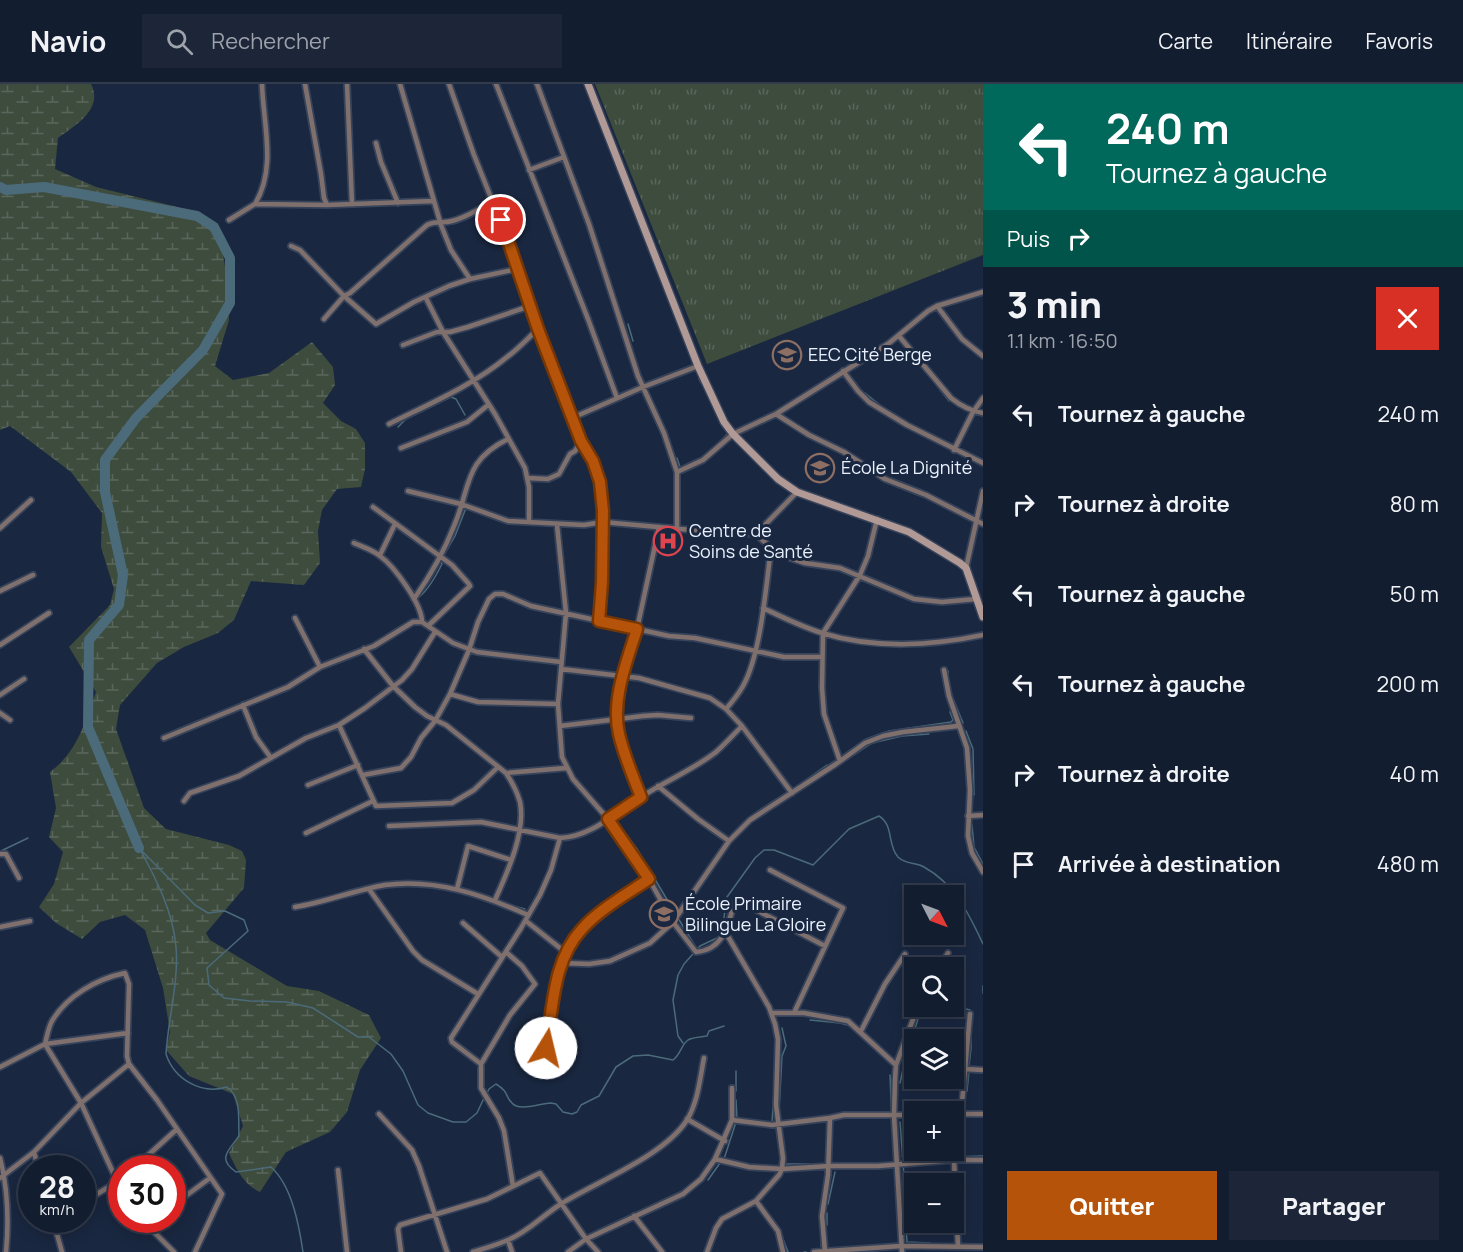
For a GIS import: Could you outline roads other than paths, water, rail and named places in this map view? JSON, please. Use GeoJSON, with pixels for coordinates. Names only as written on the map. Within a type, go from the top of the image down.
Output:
{"type":"FeatureCollection","features":[{"type":"Feature","properties":{"kind":"main road"},"geometry":{"type":"LineString","coordinates":[[588,84],[698,366],[724,422],[778,479],[797,492],[877,519],[925,541],[966,568],[983,617]]}},
{"type":"Feature","properties":{"kind":"street"},"geometry":{"type":"LineString","coordinates":[[255,204],[264,186],[267,165],[267,132],[262,84]]}},
{"type":"Feature","properties":{"kind":"street"},"geometry":{"type":"LineString","coordinates":[[305,84],[327,205]]}},
{"type":"Feature","properties":{"kind":"street"},"geometry":{"type":"LineString","coordinates":[[347,84],[352,203]]}},
{"type":"Feature","properties":{"kind":"street"},"geometry":{"type":"LineString","coordinates":[[400,84],[440,221],[452,250],[470,279]]}},
{"type":"Feature","properties":{"kind":"street"},"geometry":{"type":"LineString","coordinates":[[448,84],[494,202],[538,329],[581,441],[593,461],[600,482],[603,522],[599,621]]}},
{"type":"Feature","properties":{"kind":"street"},"geometry":{"type":"LineString","coordinates":[[496,84],[585,309],[617,398]]}},
{"type":"Feature","properties":{"kind":"street"},"geometry":{"type":"LineString","coordinates":[[537,84],[589,224],[643,387],[664,433],[677,472],[677,528]]}},
{"type":"Feature","properties":{"kind":"street"},"geometry":{"type":"LineString","coordinates":[[376,143],[381,162],[398,203]]}},
{"type":"Feature","properties":{"kind":"street"},"geometry":{"type":"LineString","coordinates":[[529,170],[564,157]]}},
{"type":"Feature","properties":{"kind":"street"},"geometry":{"type":"LineString","coordinates":[[229,220],[255,204],[327,205],[433,201]]}},
{"type":"Feature","properties":{"kind":"street"},"geometry":{"type":"LineString","coordinates":[[324,319],[344,296],[428,225],[440,221],[457,220],[494,202]]}},
{"type":"Feature","properties":{"kind":"street"},"geometry":{"type":"LineString","coordinates":[[291,246],[300,250],[344,296],[376,324],[449,286],[517,269]]}},
{"type":"Feature","properties":{"kind":"street"},"geometry":{"type":"LineString","coordinates":[[677,472],[703,460],[733,434],[776,414],[899,336],[927,311],[983,292]]}},
{"type":"Feature","properties":{"kind":"street"},"geometry":{"type":"LineString","coordinates":[[426,298],[443,332],[520,458],[527,478],[529,522]]}},
{"type":"Feature","properties":{"kind":"street"},"geometry":{"type":"LineString","coordinates":[[403,345],[443,332],[468,327],[530,306]]}},
{"type":"Feature","properties":{"kind":"street"},"geometry":{"type":"LineString","coordinates":[[937,306],[962,339],[983,356]]}},
{"type":"Feature","properties":{"kind":"street"},"geometry":{"type":"LineString","coordinates":[[389,424],[434,403],[507,358],[538,329]]}},
{"type":"Feature","properties":{"kind":"street"},"geometry":{"type":"LineString","coordinates":[[899,336],[951,398],[960,406],[973,412],[983,413]]}},
{"type":"Feature","properties":{"kind":"street"},"geometry":{"type":"LineString","coordinates":[[572,418],[698,366]]}},
{"type":"Feature","properties":{"kind":"street"},"geometry":{"type":"LineString","coordinates":[[843,371],[858,391],[870,402],[907,426],[983,463]]}},
{"type":"Feature","properties":{"kind":"street"},"geometry":{"type":"LineString","coordinates":[[954,450],[973,412],[983,398]]}},
{"type":"Feature","properties":{"kind":"street"},"geometry":{"type":"LineString","coordinates":[[401,448],[467,422],[488,405]]}},
{"type":"Feature","properties":{"kind":"street"},"geometry":{"type":"LineString","coordinates":[[776,414],[809,435],[844,452],[885,479],[926,495],[983,524]]}},
{"type":"Feature","properties":{"kind":"street"},"geometry":{"type":"LineString","coordinates":[[414,599],[442,557],[473,469],[487,453],[508,439]]}},
{"type":"Feature","properties":{"kind":"street"},"geometry":{"type":"LineString","coordinates":[[527,478],[548,479],[559,474],[570,454],[575,451],[581,441]]}},
{"type":"Feature","properties":{"kind":"street"},"geometry":{"type":"LineString","coordinates":[[408,491],[461,504],[508,521],[557,525],[603,522],[756,534],[771,548],[790,558],[805,563],[840,568],[914,599],[942,602],[976,599]]}},
{"type":"Feature","properties":{"kind":"street"},"geometry":{"type":"LineString","coordinates":[[966,568],[983,491]]}},
{"type":"Feature","properties":{"kind":"street"},"geometry":{"type":"LineString","coordinates":[[756,534],[797,492]]}},
{"type":"Feature","properties":{"kind":"street"},"geometry":{"type":"LineString","coordinates":[[0,528],[31,500]]}},
{"type":"Feature","properties":{"kind":"street"},"geometry":{"type":"LineString","coordinates":[[373,507],[452,565],[470,586],[428,626]]}},
{"type":"Feature","properties":{"kind":"street"},"geometry":{"type":"LineString","coordinates":[[840,761],[824,714],[823,633],[860,575],[868,556],[877,519]]}},
{"type":"Feature","properties":{"kind":"street"},"geometry":{"type":"LineString","coordinates":[[380,555],[395,524]]}},
{"type":"Feature","properties":{"kind":"street"},"geometry":{"type":"LineString","coordinates":[[557,525],[566,613],[558,704],[562,757],[566,768],[608,819],[649,879],[673,922],[696,952],[715,945],[726,933],[735,904],[739,901],[825,946]]}},
{"type":"Feature","properties":{"kind":"street"},"geometry":{"type":"LineString","coordinates":[[641,797],[621,743],[617,718],[623,676],[637,629],[659,527]]}},
{"type":"Feature","properties":{"kind":"street"},"geometry":{"type":"LineString","coordinates":[[354,543],[380,555],[408,587],[422,616],[422,622]]}},
{"type":"Feature","properties":{"kind":"street"},"geometry":{"type":"LineString","coordinates":[[726,709],[743,687],[754,652],[771,548]]}},
{"type":"Feature","properties":{"kind":"street"},"geometry":{"type":"LineString","coordinates":[[0,591],[33,575]]}},
{"type":"Feature","properties":{"kind":"street"},"geometry":{"type":"LineString","coordinates":[[363,775],[401,768],[435,721],[450,694],[478,622],[489,600],[495,594],[503,594],[531,606],[669,636],[695,638],[784,657],[822,657]]}},
{"type":"Feature","properties":{"kind":"street"},"geometry":{"type":"LineString","coordinates":[[763,608],[823,633],[848,639],[907,644],[932,643],[983,635]]}},
{"type":"Feature","properties":{"kind":"street"},"geometry":{"type":"LineString","coordinates":[[0,645],[49,613]]}},
{"type":"Feature","properties":{"kind":"street"},"geometry":{"type":"LineString","coordinates":[[295,618],[320,667]]}},
{"type":"Feature","properties":{"kind":"street"},"geometry":{"type":"LineString","coordinates":[[164,738],[288,687],[320,667],[374,646],[413,622],[422,622],[435,632],[469,650],[561,662]]}},
{"type":"Feature","properties":{"kind":"street"},"geometry":{"type":"LineString","coordinates":[[184,801],[190,793],[239,776],[306,738],[339,725],[393,686],[415,666],[435,632]]}},
{"type":"Feature","properties":{"kind":"street"},"geometry":{"type":"LineString","coordinates":[[364,649],[393,686],[415,707],[435,721],[446,725],[506,773],[516,790],[521,810],[519,830],[511,860],[495,900]]}},
{"type":"Feature","properties":{"kind":"street"},"geometry":{"type":"LineString","coordinates":[[561,669],[639,678],[710,698],[726,709],[742,726],[792,793]]}},
{"type":"Feature","properties":{"kind":"street"},"geometry":{"type":"LineString","coordinates":[[944,670],[949,696],[967,748],[970,790],[968,836],[972,853],[983,872]]}},
{"type":"Feature","properties":{"kind":"street"},"geometry":{"type":"LineString","coordinates":[[0,695],[24,679]]}},
{"type":"Feature","properties":{"kind":"street"},"geometry":{"type":"LineString","coordinates":[[450,694],[478,702],[558,704]]}},
{"type":"Feature","properties":{"kind":"street"},"geometry":{"type":"LineString","coordinates":[[243,705],[256,737],[271,758]]}},
{"type":"Feature","properties":{"kind":"street"},"geometry":{"type":"LineString","coordinates":[[0,713],[10,720]]}},
{"type":"Feature","properties":{"kind":"street"},"geometry":{"type":"LineString","coordinates":[[560,726],[658,715],[691,718]]}},
{"type":"Feature","properties":{"kind":"street"},"geometry":{"type":"LineString","coordinates":[[339,725],[378,806],[452,803],[474,790],[498,767]]}},
{"type":"Feature","properties":{"kind":"street"},"geometry":{"type":"LineString","coordinates":[[388,826],[473,822],[560,838],[570,837],[586,832],[716,752],[742,726]]}},
{"type":"Feature","properties":{"kind":"street"},"geometry":{"type":"LineString","coordinates":[[562,963],[589,964],[610,961],[650,943],[673,922],[729,841],[750,820],[865,742],[883,736],[958,726]]}},
{"type":"Feature","properties":{"kind":"street"},"geometry":{"type":"LineString","coordinates":[[308,785],[358,765]]}},
{"type":"Feature","properties":{"kind":"street"},"geometry":{"type":"LineString","coordinates":[[506,773],[566,768]]}},
{"type":"Feature","properties":{"kind":"street"},"geometry":{"type":"LineString","coordinates":[[658,786],[729,841]]}},
{"type":"Feature","properties":{"kind":"street"},"geometry":{"type":"LineString","coordinates":[[306,833],[374,801]]}},
{"type":"Feature","properties":{"kind":"street"},"geometry":{"type":"LineString","coordinates":[[968,816],[983,815]]}},
{"type":"Feature","properties":{"kind":"street"},"geometry":{"type":"LineString","coordinates":[[481,1064],[451,1040],[526,921],[551,870],[560,838]]}},
{"type":"Feature","properties":{"kind":"street"},"geometry":{"type":"LineString","coordinates":[[457,889],[468,846],[511,860]]}},
{"type":"Feature","properties":{"kind":"street"},"geometry":{"type":"LineString","coordinates":[[0,854],[6,854],[19,878]]}},
{"type":"Feature","properties":{"kind":"street"},"geometry":{"type":"LineString","coordinates":[[770,870],[843,908],[794,1012]]}},
{"type":"Feature","properties":{"kind":"street"},"geometry":{"type":"LineString","coordinates":[[546,1048],[565,952],[591,919],[649,879]]}},
{"type":"Feature","properties":{"kind":"street"},"geometry":{"type":"LineString","coordinates":[[295,907],[369,889],[411,882],[457,889],[495,900],[528,915]]}},
{"type":"Feature","properties":{"kind":"street"},"geometry":{"type":"LineString","coordinates":[[369,889],[413,951],[422,960],[478,994]]}},
{"type":"Feature","properties":{"kind":"street"},"geometry":{"type":"LineString","coordinates":[[0,927],[30,921]]}},
{"type":"Feature","properties":{"kind":"street"},"geometry":{"type":"LineString","coordinates":[[526,921],[565,952]]}},
{"type":"Feature","properties":{"kind":"street"},"geometry":{"type":"LineString","coordinates":[[463,923],[522,966],[535,984],[510,1015],[481,1064],[482,1090],[504,1131],[513,1186]]}},
{"type":"Feature","properties":{"kind":"street"},"geometry":{"type":"LineString","coordinates":[[707,1252],[722,1219],[756,1201],[772,1185],[782,1169],[782,1147],[777,1125],[776,1105],[778,1039],[771,1013],[726,933]]}},
{"type":"Feature","properties":{"kind":"street"},"geometry":{"type":"LineString","coordinates":[[946,957],[948,953]]}},
{"type":"Feature","properties":{"kind":"street"},"geometry":{"type":"LineString","coordinates":[[861,1031],[885,984],[904,954]]}},
{"type":"Feature","properties":{"kind":"street"},"geometry":{"type":"LineString","coordinates":[[108,1164],[81,1103],[45,1044],[52,1021],[68,1002],[109,976],[125,974],[129,984],[127,1056],[129,1064],[221,1192],[195,1252]]}},
{"type":"Feature","properties":{"kind":"street"},"geometry":{"type":"LineString","coordinates":[[771,1013],[794,1012],[848,1020],[896,1065]]}},
{"type":"Feature","properties":{"kind":"street"},"geometry":{"type":"LineString","coordinates":[[962,1101],[970,1014]]}},
{"type":"Feature","properties":{"kind":"street"},"geometry":{"type":"LineString","coordinates":[[902,1252],[894,1115],[896,1065],[914,1017]]}},
{"type":"Feature","properties":{"kind":"street"},"geometry":{"type":"LineString","coordinates":[[0,1067],[45,1044],[128,1033]]}},
{"type":"Feature","properties":{"kind":"street"},"geometry":{"type":"LineString","coordinates":[[473,1252],[508,1240],[561,1204],[638,1160],[674,1136],[687,1119],[699,1088],[704,1058]]}},
{"type":"Feature","properties":{"kind":"street"},"geometry":{"type":"LineString","coordinates":[[2,1177],[34,1152],[81,1103],[129,1064]]}},
{"type":"Feature","properties":{"kind":"street"},"geometry":{"type":"LineString","coordinates":[[965,1069],[983,1070]]}},
{"type":"Feature","properties":{"kind":"street"},"geometry":{"type":"LineString","coordinates":[[568,1252],[586,1239],[683,1194],[701,1179],[716,1159],[725,1141],[732,1120],[732,1088]]}},
{"type":"Feature","properties":{"kind":"street"},"geometry":{"type":"LineString","coordinates":[[379,1114],[412,1150],[447,1252]]}},
{"type":"Feature","properties":{"kind":"street"},"geometry":{"type":"LineString","coordinates":[[964,1114],[983,1114]]}},
{"type":"Feature","properties":{"kind":"street"},"geometry":{"type":"LineString","coordinates":[[732,1120],[759,1125],[777,1125],[844,1116],[904,1115]]}},
{"type":"Feature","properties":{"kind":"street"},"geometry":{"type":"LineString","coordinates":[[824,1251],[822,1216],[829,1166],[830,1118]]}},
{"type":"Feature","properties":{"kind":"street"},"geometry":{"type":"LineString","coordinates":[[687,1119],[725,1141]]}},
{"type":"Feature","properties":{"kind":"street"},"geometry":{"type":"LineString","coordinates":[[148,1155],[177,1129]]}},
{"type":"Feature","properties":{"kind":"street"},"geometry":{"type":"LineString","coordinates":[[0,1158],[9,1212],[6,1252]]}},
{"type":"Feature","properties":{"kind":"street"},"geometry":{"type":"LineString","coordinates":[[716,1159],[749,1167],[782,1169],[943,1161]]}},
{"type":"Feature","properties":{"kind":"street"},"geometry":{"type":"LineString","coordinates":[[964,1160],[983,1160]]}},
{"type":"Feature","properties":{"kind":"street"},"geometry":{"type":"LineString","coordinates":[[954,1161],[958,1246]]}},
{"type":"Feature","properties":{"kind":"street"},"geometry":{"type":"LineString","coordinates":[[338,1170],[347,1252]]}},
{"type":"Feature","properties":{"kind":"street"},"geometry":{"type":"LineString","coordinates":[[402,1252],[398,1226],[487,1199],[540,1173],[586,1239],[598,1252]]}},
{"type":"Feature","properties":{"kind":"street"},"geometry":{"type":"LineString","coordinates":[[186,1196],[210,1178]]}},
{"type":"Feature","properties":{"kind":"street"},"geometry":{"type":"LineString","coordinates":[[756,1201],[778,1231],[783,1252]]}},
{"type":"Feature","properties":{"kind":"street"},"geometry":{"type":"LineString","coordinates":[[634,1216],[662,1252]]}},
{"type":"Feature","properties":{"kind":"street"},"geometry":{"type":"LineString","coordinates":[[57,1233],[62,1252]]}},
{"type":"Feature","properties":{"kind":"street"},"geometry":{"type":"LineString","coordinates":[[155,1233],[174,1252]]}},
{"type":"Feature","properties":{"kind":"street"},"geometry":{"type":"LineString","coordinates":[[508,1240],[512,1252]]}},
{"type":"Feature","properties":{"kind":"street"},"geometry":{"type":"LineString","coordinates":[[0,1244],[7,1245]]}},
{"type":"Feature","properties":{"kind":"street"},"geometry":{"type":"LineString","coordinates":[[814,1252],[901,1246],[983,1247]]}},
{"type":"Feature","properties":{"kind":"waterway"},"geometry":{"type":"LineString","coordinates":[[0,187],[6,190],[44,187],[197,216],[214,227],[230,258],[230,303],[203,350],[136,418],[105,460],[105,492],[123,575],[119,605],[89,640],[88,727],[139,848]]}},
{"type":"Feature","properties":{"kind":"waterway"},"geometry":{"type":"LineString","coordinates":[[628,324],[633,341]]}},
{"type":"Feature","properties":{"kind":"waterway"},"geometry":{"type":"LineString","coordinates":[[699,379],[709,397]]}},
{"type":"Feature","properties":{"kind":"waterway"},"geometry":{"type":"LineString","coordinates":[[937,386],[949,401]]}},
{"type":"Feature","properties":{"kind":"waterway"},"geometry":{"type":"LineString","coordinates":[[865,393],[880,405]]}},
{"type":"Feature","properties":{"kind":"waterway"},"geometry":{"type":"LineString","coordinates":[[398,427],[406,419],[451,397],[456,399],[465,415]]}},
{"type":"Feature","properties":{"kind":"waterway"},"geometry":{"type":"LineString","coordinates":[[717,415],[722,424]]}},
{"type":"Feature","properties":{"kind":"waterway"},"geometry":{"type":"LineString","coordinates":[[716,446],[729,432]]}},
{"type":"Feature","properties":{"kind":"waterway"},"geometry":{"type":"LineString","coordinates":[[677,458],[680,467],[688,465]]}},
{"type":"Feature","properties":{"kind":"waterway"},"geometry":{"type":"LineString","coordinates":[[459,501],[463,492]]}},
{"type":"Feature","properties":{"kind":"waterway"},"geometry":{"type":"LineString","coordinates":[[443,557],[455,536],[466,508]]}},
{"type":"Feature","properties":{"kind":"waterway"},"geometry":{"type":"LineString","coordinates":[[416,599],[424,593],[434,579],[442,564],[440,560]]}},
{"type":"Feature","properties":{"kind":"waterway"},"geometry":{"type":"LineString","coordinates":[[948,671],[948,680]]}},
{"type":"Feature","properties":{"kind":"waterway"},"geometry":{"type":"LineString","coordinates":[[950,691],[963,723]]}},
{"type":"Feature","properties":{"kind":"waterway"},"geometry":{"type":"LineString","coordinates":[[866,739],[889,731],[951,722],[953,720],[950,712]]}},
{"type":"Feature","properties":{"kind":"waterway"},"geometry":{"type":"LineString","coordinates":[[966,731],[973,749],[974,795]]}},
{"type":"Feature","properties":{"kind":"waterway"},"geometry":{"type":"LineString","coordinates":[[854,755],[872,743],[902,736],[929,734]]}},
{"type":"Feature","properties":{"kind":"waterway"},"geometry":{"type":"LineString","coordinates":[[852,750],[863,741]]}},
{"type":"Feature","properties":{"kind":"waterway"},"geometry":{"type":"LineString","coordinates":[[830,764],[838,759]]}},
{"type":"Feature","properties":{"kind":"waterway"},"geometry":{"type":"LineString","coordinates":[[793,789],[827,765]]}},
{"type":"Feature","properties":{"kind":"waterway"},"geometry":{"type":"LineString","coordinates":[[731,836],[751,817],[788,792]]}},
{"type":"Feature","properties":{"kind":"waterway"},"geometry":{"type":"LineString","coordinates":[[624,814],[617,819],[617,822],[637,849],[675,913],[683,904]]}},
{"type":"Feature","properties":{"kind":"waterway"},"geometry":{"type":"LineString","coordinates":[[683,1043],[678,1036],[673,1000],[678,975],[684,964],[700,946],[719,937],[727,897],[755,858],[764,850],[774,850],[813,865],[849,829],[879,816],[887,825],[892,847],[898,857],[924,867],[953,891],[983,944]]}},
{"type":"Feature","properties":{"kind":"waterway"},"geometry":{"type":"LineString","coordinates":[[972,825],[974,847],[983,864]]}},
{"type":"Feature","properties":{"kind":"waterway"},"geometry":{"type":"LineString","coordinates":[[1,851],[28,838]]}},
{"type":"Feature","properties":{"kind":"waterway"},"geometry":{"type":"LineString","coordinates":[[139,848],[195,905],[208,913],[225,911],[244,920],[248,931],[207,968],[209,985],[224,998],[287,1002],[313,1008],[358,1037],[369,1037],[391,1054],[403,1071],[418,1105],[428,1113],[453,1122],[466,1122],[477,1113],[484,1098]]}},
{"type":"Feature","properties":{"kind":"waterway"},"geometry":{"type":"LineString","coordinates":[[141,851],[168,909],[176,947],[175,987],[166,1054],[175,1071],[190,1083],[208,1089],[227,1087],[232,1092],[238,1109],[239,1136],[226,1155],[227,1163],[236,1172],[271,1167],[278,1175],[293,1206],[303,1252]]}},
{"type":"Feature","properties":{"kind":"waterway"},"geometry":{"type":"LineString","coordinates":[[510,905],[525,909]]}},
{"type":"Feature","properties":{"kind":"waterway"},"geometry":{"type":"LineString","coordinates":[[678,918],[695,946]]}},
{"type":"Feature","properties":{"kind":"waterway"},"geometry":{"type":"LineString","coordinates":[[983,986],[983,993]]}},
{"type":"Feature","properties":{"kind":"waterway"},"geometry":{"type":"LineString","coordinates":[[964,1008],[970,1010],[971,1014]]}},
{"type":"Feature","properties":{"kind":"waterway"},"geometry":{"type":"LineString","coordinates":[[903,1068],[919,1017]]}},
{"type":"Feature","properties":{"kind":"waterway"},"geometry":{"type":"LineString","coordinates":[[810,1020],[851,1026]]}},
{"type":"Feature","properties":{"kind":"waterway"},"geometry":{"type":"LineString","coordinates":[[487,1093],[496,1084],[515,1106],[525,1107],[551,1103],[556,1104],[563,1112],[572,1114],[577,1112],[581,1105],[599,1096],[616,1067],[633,1056],[648,1055],[673,1060],[688,1040],[707,1036],[709,1031],[724,1026]]}},
{"type":"Feature","properties":{"kind":"waterway"},"geometry":{"type":"LineString","coordinates":[[779,1112],[782,1056],[786,1046],[782,1028]]}},
{"type":"Feature","properties":{"kind":"waterway"},"geometry":{"type":"LineString","coordinates":[[971,1031],[971,1048]]}},
{"type":"Feature","properties":{"kind":"waterway"},"geometry":{"type":"LineString","coordinates":[[969,1066],[971,1049]]}},
{"type":"Feature","properties":{"kind":"waterway"},"geometry":{"type":"LineString","coordinates":[[900,1083],[903,1069]]}},
{"type":"Feature","properties":{"kind":"waterway"},"geometry":{"type":"LineString","coordinates":[[736,1071],[736,1091]]}},
{"type":"Feature","properties":{"kind":"waterway"},"geometry":{"type":"LineString","coordinates":[[967,1091],[969,1072],[983,1073]]}},
{"type":"Feature","properties":{"kind":"waterway"},"geometry":{"type":"LineString","coordinates":[[890,1075],[892,1127]]}},
{"type":"Feature","properties":{"kind":"waterway"},"geometry":{"type":"LineString","coordinates":[[772,1123],[775,1077]]}},
{"type":"Feature","properties":{"kind":"waterway"},"geometry":{"type":"LineString","coordinates":[[729,1087],[730,1096]]}},
{"type":"Feature","properties":{"kind":"waterway"},"geometry":{"type":"LineString","coordinates":[[736,1100],[737,1118]]}},
{"type":"Feature","properties":{"kind":"waterway"},"geometry":{"type":"LineString","coordinates":[[724,1159],[736,1122]]}},
{"type":"Feature","properties":{"kind":"waterway"},"geometry":{"type":"LineString","coordinates":[[900,1122],[904,1176]]}},
{"type":"Feature","properties":{"kind":"waterway"},"geometry":{"type":"LineString","coordinates":[[781,1126],[785,1157]]}},
{"type":"Feature","properties":{"kind":"waterway"},"geometry":{"type":"LineString","coordinates":[[902,1156],[911,1158],[983,1156]]}},
{"type":"Feature","properties":{"kind":"waterway"},"geometry":{"type":"LineString","coordinates":[[697,1180],[712,1160]]}},
{"type":"Feature","properties":{"kind":"waterway"},"geometry":{"type":"LineString","coordinates":[[708,1180],[720,1163]]}},
{"type":"Feature","properties":{"kind":"waterway"},"geometry":{"type":"LineString","coordinates":[[785,1164],[810,1164]]}},
{"type":"Feature","properties":{"kind":"waterway"},"geometry":{"type":"LineString","coordinates":[[868,1164],[881,1164]]}},
{"type":"Feature","properties":{"kind":"waterway"},"geometry":{"type":"LineString","coordinates":[[828,1204],[835,1172]]}},
{"type":"Feature","properties":{"kind":"waterway"},"geometry":{"type":"LineString","coordinates":[[827,1213],[827,1225]]}},
{"type":"Feature","properties":{"kind":"waterway"},"geometry":{"type":"LineString","coordinates":[[906,1233],[907,1242],[930,1243]]}},
{"type":"Feature","properties":{"kind":"waterway"},"geometry":{"type":"LineString","coordinates":[[782,1236],[788,1252]]}},
{"type":"Feature","properties":{"kind":"waterway"},"geometry":{"type":"LineString","coordinates":[[821,1246],[822,1237]]}},
{"type":"Feature","properties":{"kind":"place","name":"EEC Cité Berge"},"geometry":{"type":"Point","coordinates":[787,355]}},
{"type":"Feature","properties":{"kind":"place","name":"École La Dignité"},"geometry":{"type":"Point","coordinates":[820,468]}},
{"type":"Feature","properties":{"kind":"place","name":"Centre de Soins de Santé"},"geometry":{"type":"Point","coordinates":[668,541]}},
{"type":"Feature","properties":{"kind":"place","name":"École Primaire Bilingue La Gloire"},"geometry":{"type":"Point","coordinates":[664,914]}}]}
